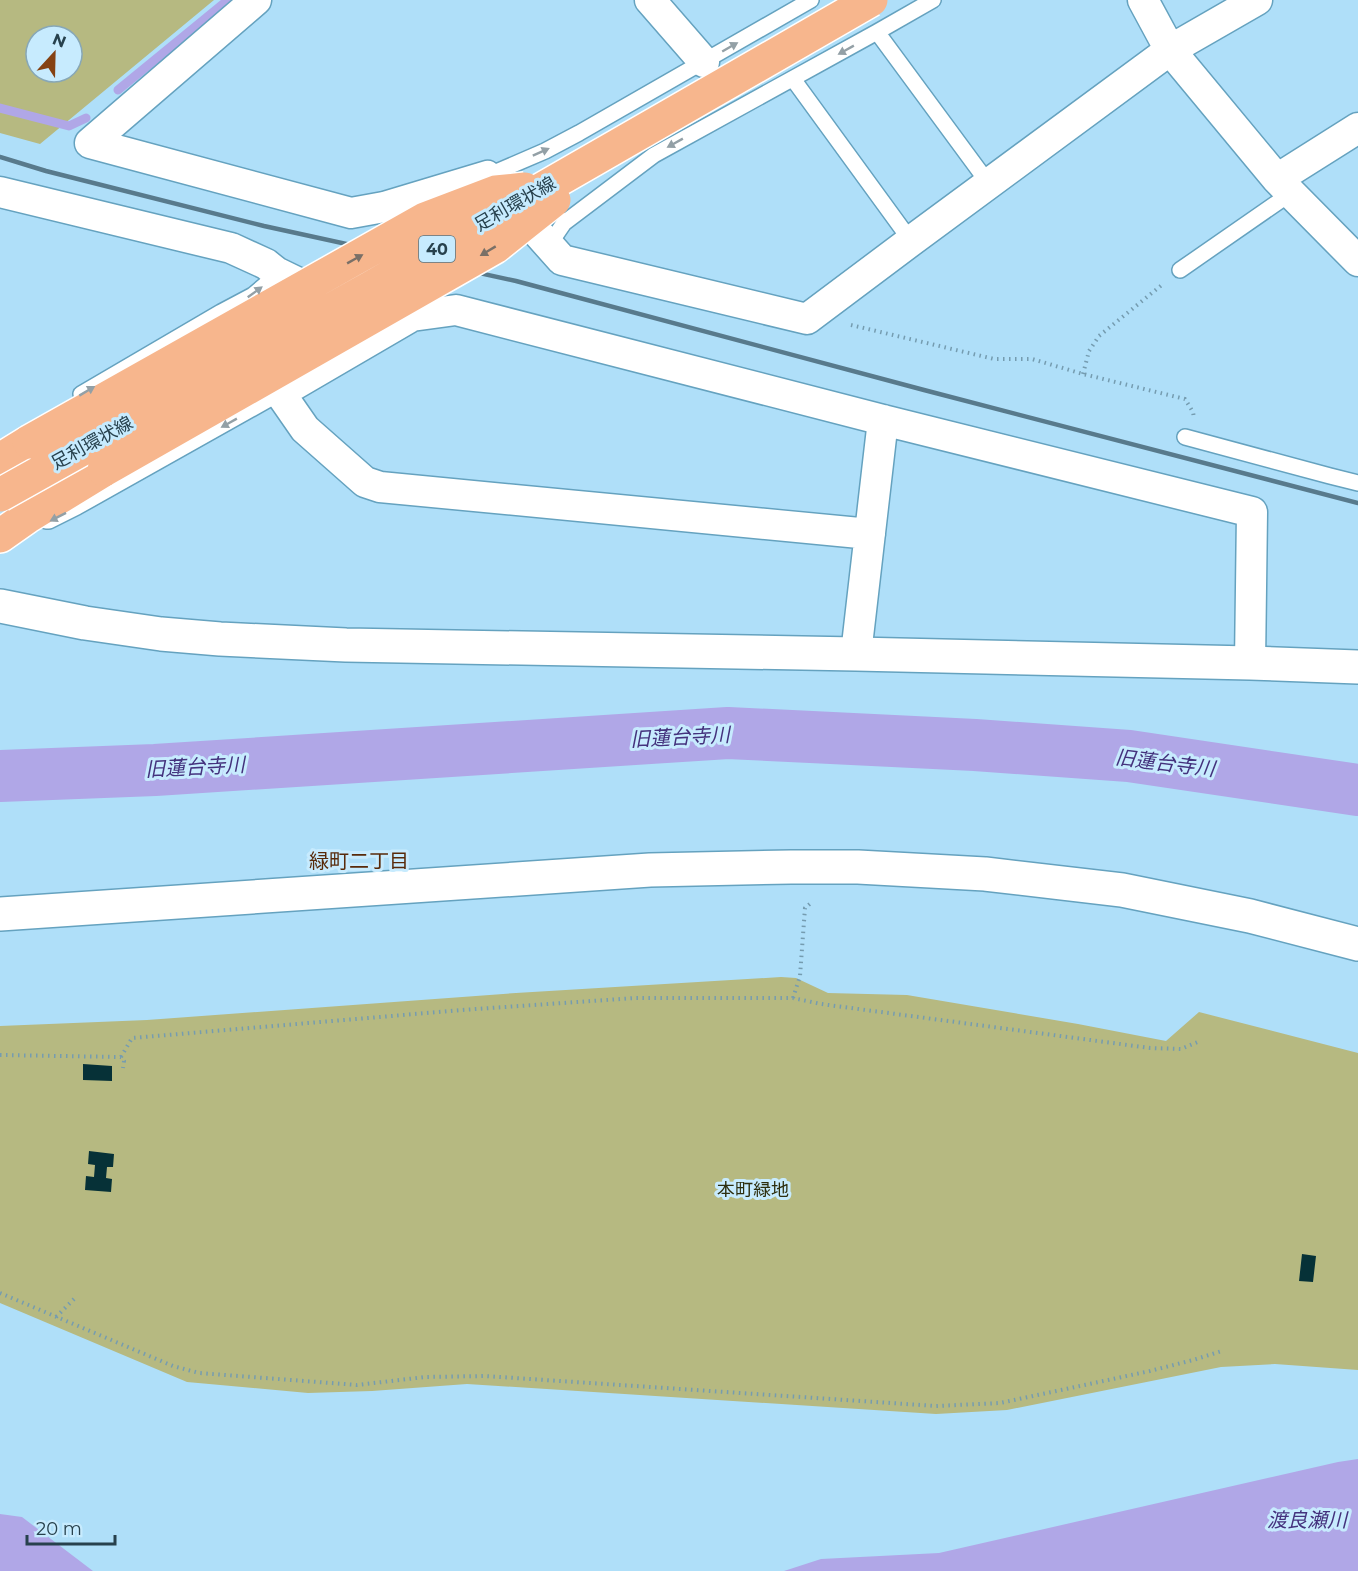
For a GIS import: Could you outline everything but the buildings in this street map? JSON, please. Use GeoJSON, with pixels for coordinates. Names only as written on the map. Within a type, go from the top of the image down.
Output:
{"type":"FeatureCollection","features":[{"type":"Feature","properties":{"kind":"main road","name":"足利環状線"},"geometry":{"type":"LineString","coordinates":[[0,495],[372,287],[872,0]]}},
{"type":"Feature","properties":{"kind":"main road"},"geometry":{"type":"LineString","coordinates":[[0,536],[104,470],[495,247],[552,202],[575,169]]}},
{"type":"Feature","properties":{"kind":"main road"},"geometry":{"type":"LineString","coordinates":[[0,460],[425,219],[496,192],[544,188]]}},
{"type":"Feature","properties":{"kind":"street"},"geometry":{"type":"LineString","coordinates":[[256,0],[90,143],[351,213],[384,207],[487,176],[562,260],[807,319],[1170,50],[1257,0]]}},
{"type":"Feature","properties":{"kind":"street"},"geometry":{"type":"LineString","coordinates":[[650,0],[704,62]]}},
{"type":"Feature","properties":{"kind":"street"},"geometry":{"type":"LineString","coordinates":[[1143,0],[1170,50],[1284,186],[1358,261]]}},
{"type":"Feature","properties":{"kind":"street"},"geometry":{"type":"LineString","coordinates":[[1284,186],[1358,128]]}},
{"type":"Feature","properties":{"kind":"street"},"geometry":{"type":"LineString","coordinates":[[2,198],[231,248],[311,289],[412,316]]}},
{"type":"Feature","properties":{"kind":"street"},"geometry":{"type":"LineString","coordinates":[[870,534],[380,487],[365,482],[305,429],[280,393],[412,316],[456,310],[1252,512],[1250,663]]}},
{"type":"Feature","properties":{"kind":"street"},"geometry":{"type":"LineString","coordinates":[[856,654],[883,420]]}},
{"type":"Feature","properties":{"kind":"street"},"geometry":{"type":"LineString","coordinates":[[0,606],[85,623],[161,634],[220,639],[358,645],[856,654],[1358,667]]}},
{"type":"Feature","properties":{"kind":"street"},"geometry":{"type":"LineString","coordinates":[[0,914],[638,871],[858,867],[985,874],[1122,890],[1250,916],[1358,944]]}},
{"type":"Feature","properties":{"kind":"lane"},"geometry":{"type":"LineString","coordinates":[[487,176],[571,138],[811,0]]}},
{"type":"Feature","properties":{"kind":"lane"},"geometry":{"type":"LineString","coordinates":[[549,245],[564,223],[654,155],[933,0]]}},
{"type":"Feature","properties":{"kind":"lane"},"geometry":{"type":"LineString","coordinates":[[878,32],[989,184]]}},
{"type":"Feature","properties":{"kind":"lane"},"geometry":{"type":"LineString","coordinates":[[793,79],[911,241]]}},
{"type":"Feature","properties":{"kind":"lane"},"geometry":{"type":"LineString","coordinates":[[1180,270],[1284,186]]}},
{"type":"Feature","properties":{"kind":"lane"},"geometry":{"type":"LineString","coordinates":[[69,402],[252,295],[276,272]]}},
{"type":"Feature","properties":{"kind":"lane"},"geometry":{"type":"LineString","coordinates":[[27,517],[49,521],[280,393]]}},
{"type":"Feature","properties":{"kind":"lane"},"geometry":{"type":"LineString","coordinates":[[1185,437],[1358,483]]}},
{"type":"Feature","properties":{"kind":"path"},"geometry":{"type":"LineString","coordinates":[[1083,374],[1089,351],[1099,336],[1180,270]]}},
{"type":"Feature","properties":{"kind":"path"},"geometry":{"type":"LineString","coordinates":[[846,323],[993,359],[1032,359],[1185,399],[1193,412],[1201,441]]}},
{"type":"Feature","properties":{"kind":"path"},"geometry":{"type":"LineString","coordinates":[[793,998],[800,976],[805,908],[813,901]]}},
{"type":"Feature","properties":{"kind":"path"},"geometry":{"type":"LineString","coordinates":[[121,1057],[132,1038],[635,998],[793,998],[821,1004],[1150,1048],[1181,1049],[1200,1041]]}},
{"type":"Feature","properties":{"kind":"path"},"geometry":{"type":"LineString","coordinates":[[0,1055],[121,1057]]}},
{"type":"Feature","properties":{"kind":"path"},"geometry":{"type":"LineString","coordinates":[[121,1057],[124,1061],[123,1068]]}},
{"type":"Feature","properties":{"kind":"path"},"geometry":{"type":"LineString","coordinates":[[0,1293],[173,1366],[199,1373],[357,1384],[425,1377],[485,1376],[936,1406],[1000,1402],[1150,1371],[1222,1351]]}},
{"type":"Feature","properties":{"kind":"path"},"geometry":{"type":"LineString","coordinates":[[56,1317],[76,1297]]}},
{"type":"Feature","properties":{"kind":"green space"},"geometry":{"type":"Polygon","coordinates":[[[0,0],[214,0],[40,144],[0,133],[0,0]]]}},
{"type":"Feature","properties":{"kind":"green space","name":"本町緑地"},"geometry":{"type":"Polygon","coordinates":[[[781,977],[796,978],[828,993],[907,995],[1166,1041],[1199,1012],[1358,1053],[1358,1370],[1275,1364],[1221,1367],[1007,1410],[936,1414],[467,1384],[308,1393],[187,1382],[0,1303],[0,1026],[147,1020],[516,993],[781,977]]]}},
{"type":"Feature","properties":{"kind":"water","name":"渡良瀬川"},"geometry":{"type":"Polygon","coordinates":[[[1358,1459],[1358,1571],[784,1571],[821,1559],[939,1553],[1358,1459]]]}},
{"type":"Feature","properties":{"kind":"water"},"geometry":{"type":"Polygon","coordinates":[[[0,1514],[22,1517],[93,1571],[0,1571],[0,1514]]]}},
{"type":"Feature","properties":{"kind":"waterway"},"geometry":{"type":"LineString","coordinates":[[118,90],[228,0]]}},
{"type":"Feature","properties":{"kind":"waterway"},"geometry":{"type":"LineString","coordinates":[[0,108],[69,126],[86,118]]}},
{"type":"Feature","properties":{"kind":"waterway","name":"旧蓮台寺川"},"geometry":{"type":"LineString","coordinates":[[0,776],[155,770],[728,733],[975,745],[1129,756],[1358,790]]}},
{"type":"Feature","properties":{"kind":"railway"},"geometry":{"type":"LineString","coordinates":[[0,157],[46,171],[264,226],[516,281],[1358,503]]}},
{"type":"Feature","properties":{"kind":"district","name":"緑町二丁目"},"geometry":{"type":"Point","coordinates":[359,861]}}]}
